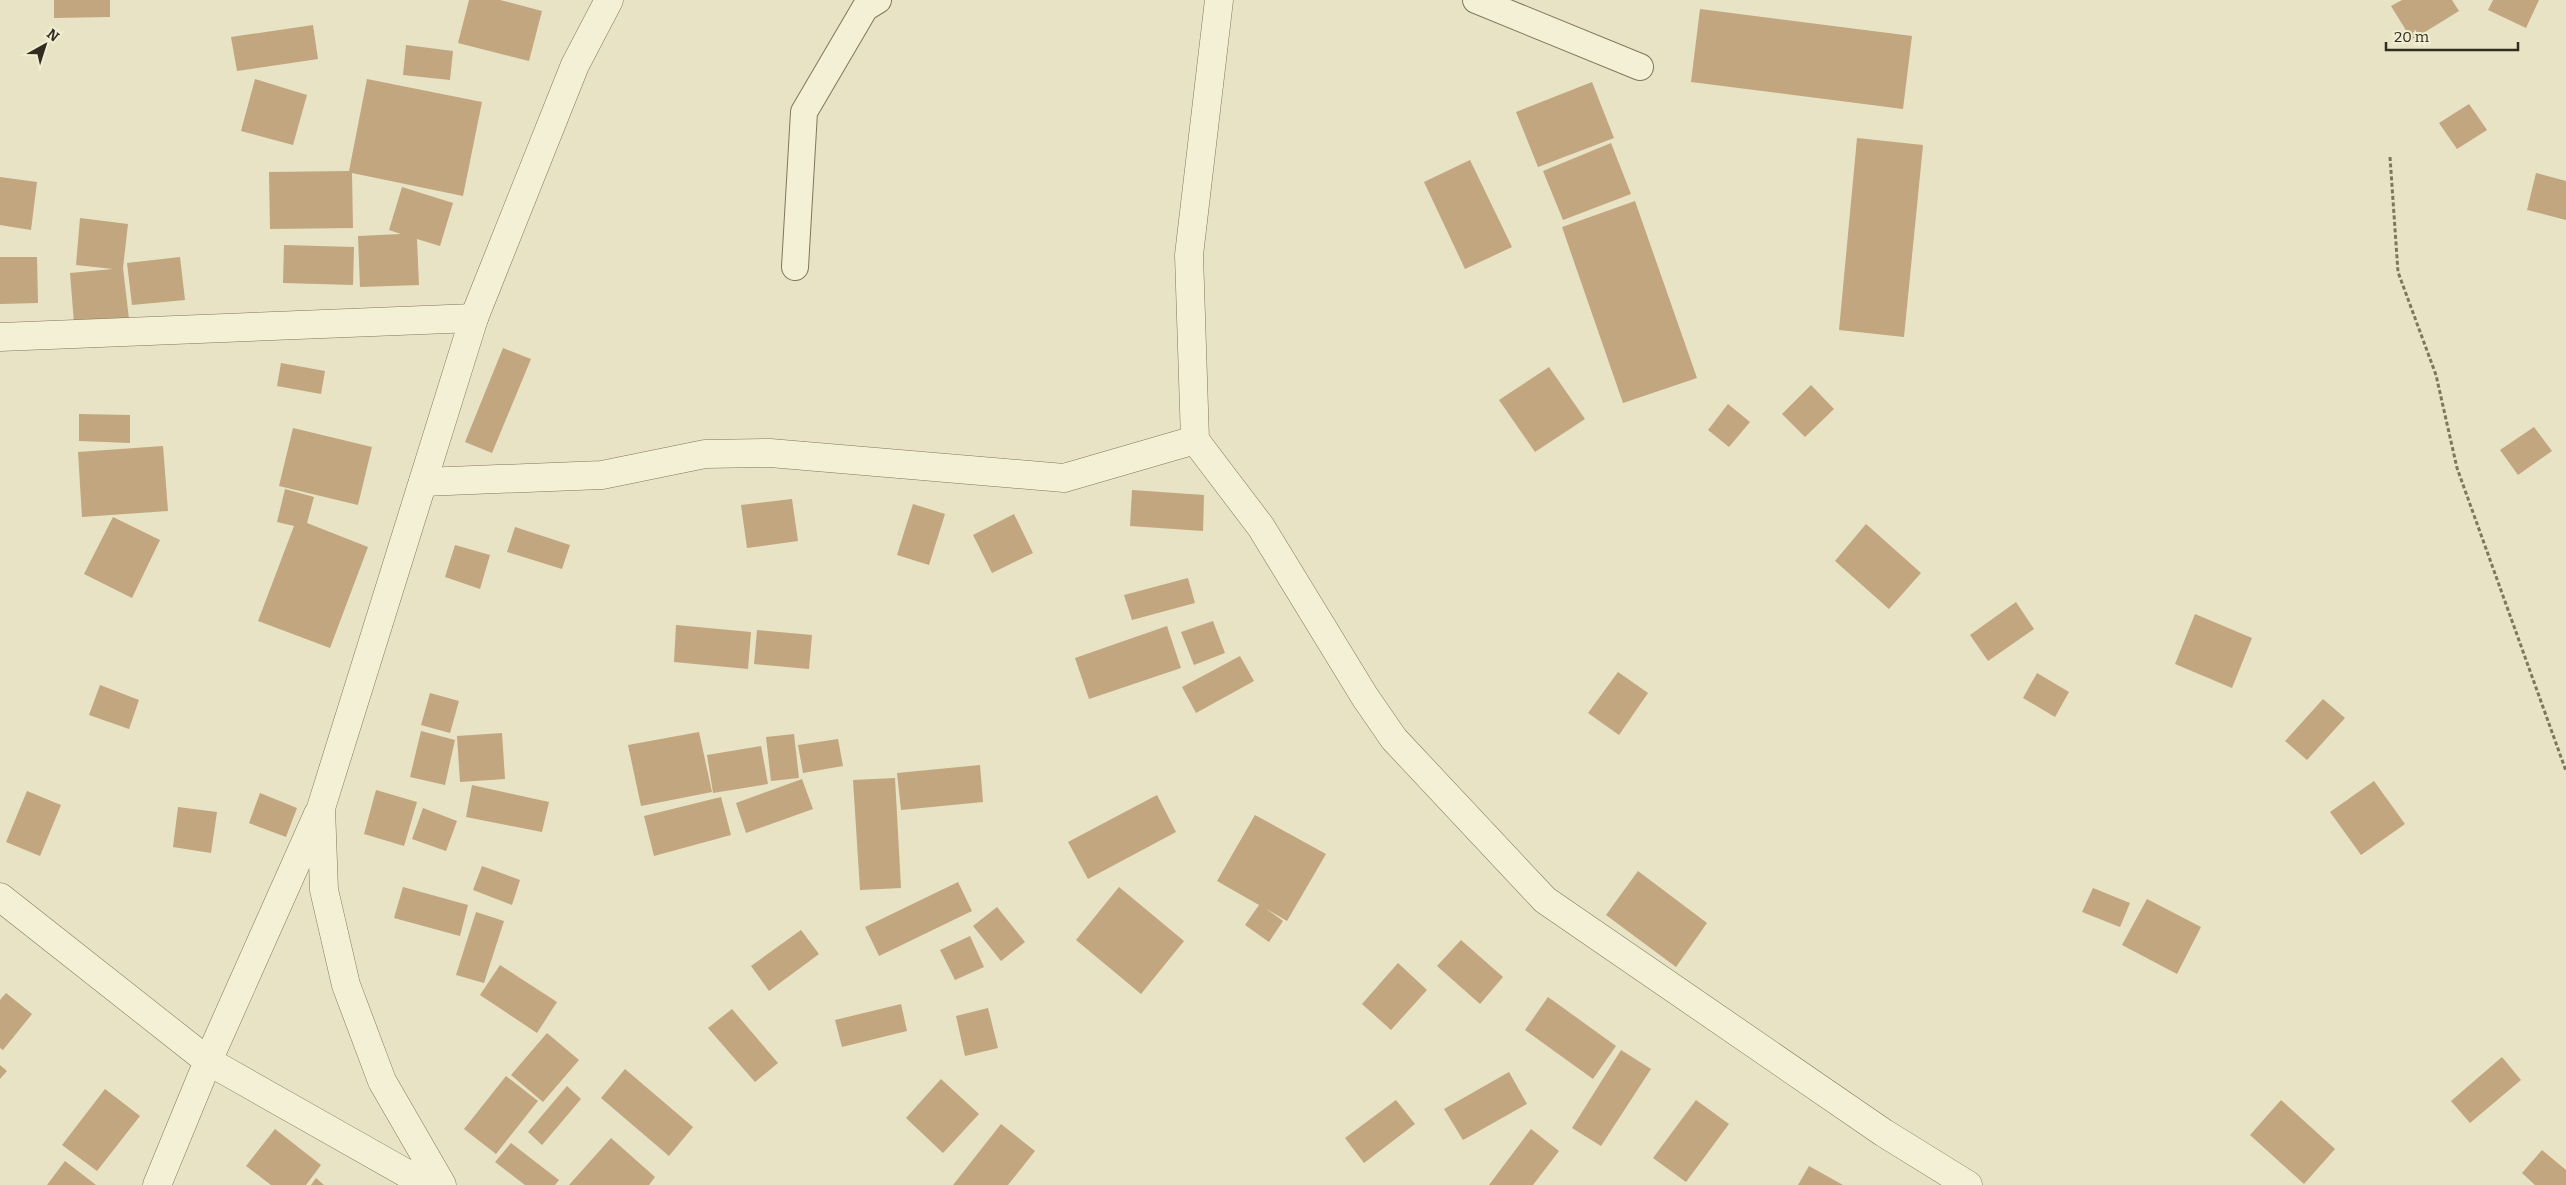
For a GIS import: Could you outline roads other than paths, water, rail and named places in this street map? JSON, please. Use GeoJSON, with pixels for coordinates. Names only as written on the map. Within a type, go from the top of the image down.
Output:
{"type":"FeatureCollection","features":[{"type":"Feature","properties":{"kind":"street"},"geometry":{"type":"LineString","coordinates":[[157,1185],[208,1061],[321,808],[474,318],[575,65],[609,0]]}},
{"type":"Feature","properties":{"kind":"street"},"geometry":{"type":"LineString","coordinates":[[1219,0],[1188,255],[1195,440],[1261,527],[1365,697],[1394,740],[1545,900],[1884,1133],[1968,1185]]}},
{"type":"Feature","properties":{"kind":"street"},"geometry":{"type":"LineString","coordinates":[[0,337],[474,318]]}},
{"type":"Feature","properties":{"kind":"street"},"geometry":{"type":"LineString","coordinates":[[423,482],[602,475],[705,454],[770,453],[1064,478],[1195,440]]}},
{"type":"Feature","properties":{"kind":"street"},"geometry":{"type":"LineString","coordinates":[[321,808],[324,890],[346,985],[382,1081],[442,1185]]}},
{"type":"Feature","properties":{"kind":"street"},"geometry":{"type":"LineString","coordinates":[[0,897],[208,1061],[427,1185]]}},
{"type":"Feature","properties":{"kind":"lane"},"geometry":{"type":"LineString","coordinates":[[795,267],[804,112],[865,8],[878,0]]}},
{"type":"Feature","properties":{"kind":"lane"},"geometry":{"type":"LineString","coordinates":[[1476,0],[1640,67]]}}]}
